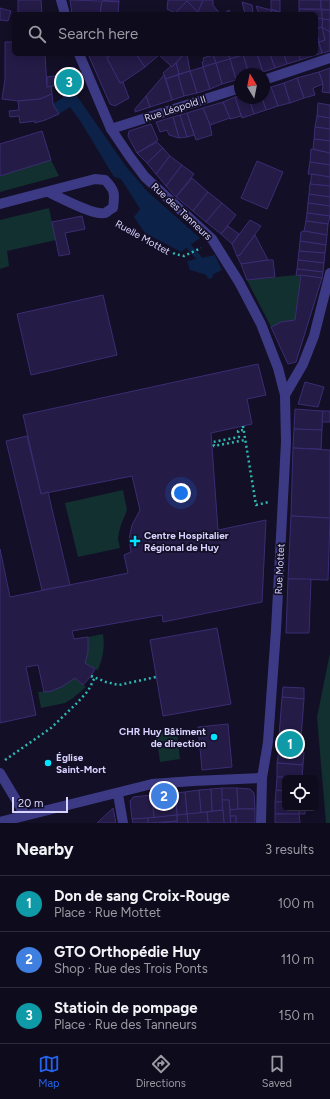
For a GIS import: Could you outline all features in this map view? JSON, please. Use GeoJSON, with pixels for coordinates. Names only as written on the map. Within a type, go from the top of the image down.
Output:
{"type":"FeatureCollection","features":[{"type":"Feature","properties":{"kind":"street"},"geometry":{"type":"LineString","coordinates":[[61,0],[64,12]]}},
{"type":"Feature","properties":{"kind":"street","name":"Rue des Tanneurs"},"geometry":{"type":"LineString","coordinates":[[80,56],[111,129],[144,177],[212,239],[239,282],[261,324],[278,368],[285,395]]}},
{"type":"Feature","properties":{"kind":"street"},"geometry":{"type":"LineString","coordinates":[[270,78],[330,58]]}},
{"type":"Feature","properties":{"kind":"street","name":"Rue Léopold II"},"geometry":{"type":"LineString","coordinates":[[111,129],[234,90]]}},
{"type":"Feature","properties":{"kind":"street","name":"Ruelle Mottet"},"geometry":{"type":"LineString","coordinates":[[0,204],[95,179],[106,180],[112,187],[114,198],[113,208],[105,213],[96,212],[88,210],[48,192]]}},
{"type":"Feature","properties":{"kind":"street"},"geometry":{"type":"LineString","coordinates":[[285,395],[303,364],[314,336],[330,273]]}},
{"type":"Feature","properties":{"kind":"street","name":"Rue Mottet"},"geometry":{"type":"LineString","coordinates":[[261,823],[262,778],[268,742],[276,630],[286,442],[285,395]]}},
{"type":"Feature","properties":{"kind":"street"},"geometry":{"type":"LineString","coordinates":[[2,777],[25,815]]}},
{"type":"Feature","properties":{"kind":"street"},"geometry":{"type":"LineString","coordinates":[[0,822],[118,794],[152,784],[262,778]]}},
{"type":"Feature","properties":{"kind":"street"},"geometry":{"type":"LineString","coordinates":[[118,794],[123,823]]}},
{"type":"Feature","properties":{"kind":"path","name":"Ruelle Mottet"},"geometry":{"type":"LineString","coordinates":[[105,213],[111,219],[175,254],[184,256],[206,245]]}},
{"type":"Feature","properties":{"kind":"path"},"geometry":{"type":"LineString","coordinates":[[243,426],[256,505],[283,499]]}},
{"type":"Feature","properties":{"kind":"path"},"geometry":{"type":"LineString","coordinates":[[243,430],[238,431],[239,437],[213,442],[214,446],[245,440]]}},
{"type":"Feature","properties":{"kind":"path"},"geometry":{"type":"LineString","coordinates":[[91,676],[119,685],[156,678]]}},
{"type":"Feature","properties":{"kind":"path"},"geometry":{"type":"LineString","coordinates":[[0,764],[51,728],[88,691],[95,677]]}},
{"type":"Feature","properties":{"kind":"green space"},"geometry":{"type":"Polygon","coordinates":[[[51,160],[59,176],[0,192],[0,176],[51,160]]]}},
{"type":"Feature","properties":{"kind":"green space"},"geometry":{"type":"Polygon","coordinates":[[[49,208],[56,240],[7,251],[9,266],[0,269],[0,220],[49,208]]]}},
{"type":"Feature","properties":{"kind":"green space"},"geometry":{"type":"Polygon","coordinates":[[[301,275],[295,320],[271,327],[247,280],[301,275]]]}},
{"type":"Feature","properties":{"kind":"green space"},"geometry":{"type":"Polygon","coordinates":[[[123,490],[127,510],[119,532],[118,539],[120,548],[78,557],[65,503],[123,490]]]}},
{"type":"Feature","properties":{"kind":"green space"},"geometry":{"type":"Polygon","coordinates":[[[103,634],[103,652],[98,670],[85,663],[88,652],[88,637],[103,634]]]}},
{"type":"Feature","properties":{"kind":"green space"},"geometry":{"type":"Polygon","coordinates":[[[330,653],[330,823],[326,823],[317,717],[330,653]]]}},
{"type":"Feature","properties":{"kind":"green space"},"geometry":{"type":"Polygon","coordinates":[[[75,678],[86,687],[65,703],[41,708],[38,692],[58,688],[75,678]]]}},
{"type":"Feature","properties":{"kind":"green space"},"geometry":{"type":"Polygon","coordinates":[[[177,730],[180,759],[160,762],[156,733],[177,730]]]}},
{"type":"Feature","properties":{"kind":"water"},"geometry":{"type":"Polygon","coordinates":[[[74,92],[127,168],[148,192],[200,238],[181,252],[145,233],[134,217],[140,209],[121,179],[114,177],[81,122],[70,107],[59,114],[53,104],[74,92]]]}},
{"type":"Feature","properties":{"kind":"water"},"geometry":{"type":"Polygon","coordinates":[[[215,255],[222,270],[210,276],[190,270],[187,261],[215,255]]]}},
{"type":"Feature","properties":{"kind":"building"},"geometry":{"type":"Polygon","coordinates":[[[18,0],[41,0],[42,12],[18,12],[18,0]]]}},
{"type":"Feature","properties":{"kind":"building"},"geometry":{"type":"Polygon","coordinates":[[[70,0],[102,1],[100,12],[72,12],[70,0]]]}},
{"type":"Feature","properties":{"kind":"building"},"geometry":{"type":"Polygon","coordinates":[[[102,0],[119,0],[119,2],[102,0]]]}},
{"type":"Feature","properties":{"kind":"building"},"geometry":{"type":"Polygon","coordinates":[[[168,0],[203,0],[198,12],[187,1],[176,12],[167,9],[168,0]]]}},
{"type":"Feature","properties":{"kind":"building"},"geometry":{"type":"Polygon","coordinates":[[[203,0],[213,0],[213,5],[218,12],[198,12],[203,0]]]}},
{"type":"Feature","properties":{"kind":"building"},"geometry":{"type":"Polygon","coordinates":[[[271,0],[280,0],[280,12],[271,9],[271,0]]]}},
{"type":"Feature","properties":{"kind":"building"},"geometry":{"type":"Polygon","coordinates":[[[299,0],[321,0],[321,9],[299,9],[299,0]]]}},
{"type":"Feature","properties":{"kind":"building"},"geometry":{"type":"Polygon","coordinates":[[[321,0],[330,0],[330,10],[321,9],[321,0]]]}},
{"type":"Feature","properties":{"kind":"building"},"geometry":{"type":"Polygon","coordinates":[[[102,1],[119,2],[118,12],[100,12],[102,1]]]}},
{"type":"Feature","properties":{"kind":"building"},"geometry":{"type":"Polygon","coordinates":[[[187,1],[198,12],[176,12],[187,1]]]}},
{"type":"Feature","properties":{"kind":"building"},"geometry":{"type":"Polygon","coordinates":[[[242,2],[252,5],[253,12],[244,12],[242,2]]]}},
{"type":"Feature","properties":{"kind":"building"},"geometry":{"type":"Polygon","coordinates":[[[256,6],[271,10],[272,12],[258,12],[256,6]]]}},
{"type":"Feature","properties":{"kind":"building"},"geometry":{"type":"Polygon","coordinates":[[[0,8],[11,11],[8,21],[0,20],[0,8]]]}},
{"type":"Feature","properties":{"kind":"building"},"geometry":{"type":"Polygon","coordinates":[[[299,9],[322,10],[322,19],[318,18],[318,12],[299,12],[299,9]]]}},
{"type":"Feature","properties":{"kind":"building"},"geometry":{"type":"Polygon","coordinates":[[[322,10],[330,10],[330,20],[322,19],[322,10]]]}},
{"type":"Feature","properties":{"kind":"building"},"geometry":{"type":"Polygon","coordinates":[[[318,18],[323,19],[322,27],[318,28],[318,18]]]}},
{"type":"Feature","properties":{"kind":"building"},"geometry":{"type":"Polygon","coordinates":[[[323,19],[330,20],[330,32],[322,27],[323,19]]]}},
{"type":"Feature","properties":{"kind":"building"},"geometry":{"type":"Polygon","coordinates":[[[322,27],[330,32],[330,51],[322,53],[319,42],[325,40],[322,27]]]}},
{"type":"Feature","properties":{"kind":"building"},"geometry":{"type":"Polygon","coordinates":[[[322,27],[325,40],[319,42],[318,38],[318,28],[322,27]]]}},
{"type":"Feature","properties":{"kind":"building"},"geometry":{"type":"Polygon","coordinates":[[[318,41],[322,53],[318,54],[318,41]]]}},
{"type":"Feature","properties":{"kind":"building"},"geometry":{"type":"Polygon","coordinates":[[[5,42],[12,42],[12,56],[45,56],[47,87],[51,86],[52,94],[40,99],[18,101],[2,99],[5,79],[5,42]]]}},
{"type":"Feature","properties":{"kind":"building"},"geometry":{"type":"Polygon","coordinates":[[[89,56],[107,56],[120,83],[123,82],[129,98],[115,106],[110,104],[89,56]]]}},
{"type":"Feature","properties":{"kind":"building"},"geometry":{"type":"Polygon","coordinates":[[[110,56],[137,56],[145,67],[120,83],[107,58],[110,56]]]}},
{"type":"Feature","properties":{"kind":"building"},"geometry":{"type":"Polygon","coordinates":[[[137,56],[158,56],[145,67],[137,56]]]}},
{"type":"Feature","properties":{"kind":"building"},"geometry":{"type":"Polygon","coordinates":[[[160,56],[182,56],[172,67],[160,56]]]}},
{"type":"Feature","properties":{"kind":"building"},"geometry":{"type":"Polygon","coordinates":[[[182,56],[187,56],[190,71],[179,74],[176,63],[182,56]]]}},
{"type":"Feature","properties":{"kind":"building"},"geometry":{"type":"Polygon","coordinates":[[[213,56],[216,63],[203,67],[203,58],[213,56]]]}},
{"type":"Feature","properties":{"kind":"building"},"geometry":{"type":"Polygon","coordinates":[[[214,56],[229,56],[230,59],[216,63],[214,56]]]}},
{"type":"Feature","properties":{"kind":"building"},"geometry":{"type":"Polygon","coordinates":[[[229,56],[240,56],[230,59],[229,56]]]}},
{"type":"Feature","properties":{"kind":"building"},"geometry":{"type":"Polygon","coordinates":[[[243,56],[258,56],[262,68],[247,68],[243,56]]]}},
{"type":"Feature","properties":{"kind":"building"},"geometry":{"type":"Polygon","coordinates":[[[243,56],[247,68],[234,68],[234,73],[230,59],[243,56]]]}},
{"type":"Feature","properties":{"kind":"building"},"geometry":{"type":"Polygon","coordinates":[[[258,56],[271,56],[275,68],[270,70],[270,68],[262,68],[258,56]]]}},
{"type":"Feature","properties":{"kind":"building"},"geometry":{"type":"Polygon","coordinates":[[[271,56],[285,56],[287,64],[275,68],[271,56]]]}},
{"type":"Feature","properties":{"kind":"building"},"geometry":{"type":"Polygon","coordinates":[[[285,56],[299,56],[300,60],[287,64],[285,56]]]}},
{"type":"Feature","properties":{"kind":"building"},"geometry":{"type":"Polygon","coordinates":[[[299,56],[313,56],[300,60],[299,56]]]}},
{"type":"Feature","properties":{"kind":"building"},"geometry":{"type":"Polygon","coordinates":[[[230,59],[234,73],[234,81],[222,84],[216,63],[230,59]]]}},
{"type":"Feature","properties":{"kind":"building"},"geometry":{"type":"Polygon","coordinates":[[[176,63],[179,74],[166,79],[163,73],[176,63]]]}},
{"type":"Feature","properties":{"kind":"building"},"geometry":{"type":"Polygon","coordinates":[[[216,63],[222,84],[210,89],[203,67],[216,63]]]}},
{"type":"Feature","properties":{"kind":"building"},"geometry":{"type":"Polygon","coordinates":[[[74,67],[84,88],[64,97],[55,76],[74,67]]]}},
{"type":"Feature","properties":{"kind":"building"},"geometry":{"type":"Polygon","coordinates":[[[203,67],[210,89],[197,93],[190,71],[203,67]]]}},
{"type":"Feature","properties":{"kind":"building"},"geometry":{"type":"Polygon","coordinates":[[[330,68],[330,93],[322,92],[323,84],[319,72],[330,68]]]}},
{"type":"Feature","properties":{"kind":"building"},"geometry":{"type":"Polygon","coordinates":[[[190,71],[197,93],[184,96],[178,75],[190,71]]]}},
{"type":"Feature","properties":{"kind":"building"},"geometry":{"type":"Polygon","coordinates":[[[319,72],[323,84],[313,88],[315,95],[304,98],[297,78],[319,72]]]}},
{"type":"Feature","properties":{"kind":"building"},"geometry":{"type":"Polygon","coordinates":[[[164,75],[172,100],[150,107],[146,96],[164,75]]]}},
{"type":"Feature","properties":{"kind":"building"},"geometry":{"type":"Polygon","coordinates":[[[178,75],[184,96],[172,100],[166,79],[178,75]]]}},
{"type":"Feature","properties":{"kind":"building"},"geometry":{"type":"Polygon","coordinates":[[[55,76],[58,85],[47,87],[47,77],[55,76]]]}},
{"type":"Feature","properties":{"kind":"building"},"geometry":{"type":"Polygon","coordinates":[[[297,78],[304,98],[290,103],[284,83],[297,78]]]}},
{"type":"Feature","properties":{"kind":"building"},"geometry":{"type":"Polygon","coordinates":[[[284,83],[290,103],[278,106],[271,87],[284,83]]]}},
{"type":"Feature","properties":{"kind":"building"},"geometry":{"type":"Polygon","coordinates":[[[270,87],[278,106],[266,110],[264,104],[270,104],[270,87]]]}},
{"type":"Feature","properties":{"kind":"building"},"geometry":{"type":"Polygon","coordinates":[[[52,94],[53,104],[59,114],[35,123],[35,121],[20,123],[19,116],[10,117],[9,111],[19,110],[18,101],[40,99],[52,94]]]}},
{"type":"Feature","properties":{"kind":"building"},"geometry":{"type":"Polygon","coordinates":[[[146,96],[150,107],[135,112],[135,109],[146,96]]]}},
{"type":"Feature","properties":{"kind":"building"},"geometry":{"type":"Polygon","coordinates":[[[234,97],[234,104],[237,104],[241,116],[230,119],[223,102],[234,97]]]}},
{"type":"Feature","properties":{"kind":"building"},"geometry":{"type":"Polygon","coordinates":[[[223,102],[230,118],[210,125],[203,108],[223,102]]]}},
{"type":"Feature","properties":{"kind":"building"},"geometry":{"type":"Polygon","coordinates":[[[318,103],[330,105],[330,118],[317,116],[318,103]]]}},
{"type":"Feature","properties":{"kind":"building"},"geometry":{"type":"Polygon","coordinates":[[[237,104],[251,104],[254,114],[242,118],[237,104]]]}},
{"type":"Feature","properties":{"kind":"building"},"geometry":{"type":"Polygon","coordinates":[[[251,104],[264,104],[266,110],[254,114],[251,104]]]}},
{"type":"Feature","properties":{"kind":"building"},"geometry":{"type":"Polygon","coordinates":[[[203,108],[210,125],[212,135],[196,140],[187,113],[203,108]]]}},
{"type":"Feature","properties":{"kind":"building"},"geometry":{"type":"Polygon","coordinates":[[[187,113],[194,135],[187,137],[180,115],[187,113]]]}},
{"type":"Feature","properties":{"kind":"building"},"geometry":{"type":"Polygon","coordinates":[[[180,115],[187,137],[179,138],[173,117],[180,115]]]}},
{"type":"Feature","properties":{"kind":"building"},"geometry":{"type":"Polygon","coordinates":[[[317,116],[330,118],[330,129],[315,127],[317,116]]]}},
{"type":"Feature","properties":{"kind":"building"},"geometry":{"type":"Polygon","coordinates":[[[173,117],[179,138],[169,135],[167,130],[160,132],[156,122],[173,117]]]}},
{"type":"Feature","properties":{"kind":"building"},"geometry":{"type":"Polygon","coordinates":[[[151,124],[158,140],[137,153],[128,136],[129,131],[151,124]]]}},
{"type":"Feature","properties":{"kind":"building"},"geometry":{"type":"Polygon","coordinates":[[[315,127],[330,129],[330,141],[314,139],[315,127]]]}},
{"type":"Feature","properties":{"kind":"building"},"geometry":{"type":"Polygon","coordinates":[[[42,131],[51,160],[0,176],[0,144],[42,131]]]}},
{"type":"Feature","properties":{"kind":"building"},"geometry":{"type":"Polygon","coordinates":[[[314,139],[330,141],[330,153],[313,149],[314,139]]]}},
{"type":"Feature","properties":{"kind":"building"},"geometry":{"type":"Polygon","coordinates":[[[157,142],[163,148],[147,163],[137,153],[157,142]]]}},
{"type":"Feature","properties":{"kind":"building"},"geometry":{"type":"Polygon","coordinates":[[[163,148],[170,156],[156,174],[147,163],[163,148]]]}},
{"type":"Feature","properties":{"kind":"building"},"geometry":{"type":"Polygon","coordinates":[[[311,149],[330,153],[330,165],[310,162],[311,149]]]}},
{"type":"Feature","properties":{"kind":"building"},"geometry":{"type":"Polygon","coordinates":[[[170,156],[182,165],[166,186],[156,174],[170,156]]]}},
{"type":"Feature","properties":{"kind":"building"},"geometry":{"type":"Polygon","coordinates":[[[257,161],[283,172],[267,209],[241,198],[257,161]]]}},
{"type":"Feature","properties":{"kind":"building"},"geometry":{"type":"Polygon","coordinates":[[[310,162],[330,165],[330,177],[308,174],[310,162]]]}},
{"type":"Feature","properties":{"kind":"building"},"geometry":{"type":"Polygon","coordinates":[[[182,165],[194,174],[176,197],[166,186],[182,165]]]}},
{"type":"Feature","properties":{"kind":"building"},"geometry":{"type":"Polygon","coordinates":[[[312,174],[330,177],[330,186],[310,184],[312,174]]]}},
{"type":"Feature","properties":{"kind":"building"},"geometry":{"type":"Polygon","coordinates":[[[192,178],[208,192],[193,211],[176,197],[192,178]]]}},
{"type":"Feature","properties":{"kind":"building"},"geometry":{"type":"Polygon","coordinates":[[[310,184],[330,186],[330,197],[309,194],[310,184]]]}},
{"type":"Feature","properties":{"kind":"building"},"geometry":{"type":"Polygon","coordinates":[[[208,192],[222,203],[206,222],[193,211],[208,192]]]}},
{"type":"Feature","properties":{"kind":"building"},"geometry":{"type":"Polygon","coordinates":[[[309,194],[330,197],[330,206],[308,203],[309,194]]]}},
{"type":"Feature","properties":{"kind":"building"},"geometry":{"type":"Polygon","coordinates":[[[222,203],[236,215],[221,234],[206,222],[222,203]]]}},
{"type":"Feature","properties":{"kind":"building"},"geometry":{"type":"Polygon","coordinates":[[[308,203],[330,206],[330,216],[307,213],[308,203]]]}},
{"type":"Feature","properties":{"kind":"building"},"geometry":{"type":"Polygon","coordinates":[[[307,213],[330,216],[328,224],[306,221],[307,213]]]}},
{"type":"Feature","properties":{"kind":"building"},"geometry":{"type":"Polygon","coordinates":[[[82,216],[85,229],[65,233],[70,254],[59,256],[52,222],[82,216]]]}},
{"type":"Feature","properties":{"kind":"building"},"geometry":{"type":"Polygon","coordinates":[[[250,220],[261,226],[240,255],[237,256],[232,244],[250,220]]]}},
{"type":"Feature","properties":{"kind":"building"},"geometry":{"type":"Polygon","coordinates":[[[306,221],[328,224],[327,235],[304,231],[306,221]]]}},
{"type":"Feature","properties":{"kind":"building"},"geometry":{"type":"Polygon","coordinates":[[[228,226],[239,234],[232,244],[221,234],[228,226]]]}},
{"type":"Feature","properties":{"kind":"building"},"geometry":{"type":"Polygon","coordinates":[[[304,231],[327,235],[326,245],[300,241],[301,232],[304,231]]]}},
{"type":"Feature","properties":{"kind":"building"},"geometry":{"type":"Polygon","coordinates":[[[255,235],[268,260],[241,264],[237,256],[240,255],[255,235]]]}},
{"type":"Feature","properties":{"kind":"building"},"geometry":{"type":"Polygon","coordinates":[[[300,241],[326,245],[325,253],[299,251],[300,241]]]}},
{"type":"Feature","properties":{"kind":"building"},"geometry":{"type":"Polygon","coordinates":[[[299,251],[325,253],[324,263],[298,260],[299,251]]]}},
{"type":"Feature","properties":{"kind":"building"},"geometry":{"type":"Polygon","coordinates":[[[273,260],[275,277],[247,280],[241,264],[273,260]]]}},
{"type":"Feature","properties":{"kind":"building"},"geometry":{"type":"Polygon","coordinates":[[[298,260],[324,263],[323,272],[297,269],[298,260]]]}},
{"type":"Feature","properties":{"kind":"building"},"geometry":{"type":"Polygon","coordinates":[[[297,269],[323,272],[322,278],[296,275],[297,269]]]}},
{"type":"Feature","properties":{"kind":"building"},"geometry":{"type":"Polygon","coordinates":[[[301,275],[322,278],[296,362],[288,364],[271,327],[281,322],[295,320],[301,275]]]}},
{"type":"Feature","properties":{"kind":"building"},"geometry":{"type":"Polygon","coordinates":[[[103,295],[117,355],[31,375],[17,314],[103,295]]]}},
{"type":"Feature","properties":{"kind":"building"},"geometry":{"type":"Polygon","coordinates":[[[258,364],[266,395],[247,399],[252,424],[211,433],[218,530],[266,520],[262,602],[163,622],[162,615],[72,631],[74,639],[88,637],[88,652],[85,663],[95,669],[91,676],[83,685],[75,678],[52,691],[44,692],[38,665],[26,667],[36,715],[0,723],[0,549],[10,597],[128,573],[124,555],[131,552],[129,539],[132,525],[140,510],[132,476],[41,494],[23,415],[258,364]]]}},
{"type":"Feature","properties":{"kind":"building"},"geometry":{"type":"Polygon","coordinates":[[[305,382],[324,387],[318,407],[298,404],[305,382]]]}},
{"type":"Feature","properties":{"kind":"building"},"geometry":{"type":"Polygon","coordinates":[[[295,409],[323,411],[322,430],[294,429],[295,409]]]}},
{"type":"Feature","properties":{"kind":"building"},"geometry":{"type":"Polygon","coordinates":[[[323,411],[330,411],[330,422],[322,422],[323,411]]]}},
{"type":"Feature","properties":{"kind":"building"},"geometry":{"type":"Polygon","coordinates":[[[294,429],[322,430],[321,449],[293,448],[294,429]]]}},
{"type":"Feature","properties":{"kind":"building"},"geometry":{"type":"Polygon","coordinates":[[[27,436],[41,494],[48,492],[70,585],[42,590],[6,441],[27,436]]]}},
{"type":"Feature","properties":{"kind":"building"},"geometry":{"type":"Polygon","coordinates":[[[293,448],[330,450],[330,518],[291,516],[293,448]]]}},
{"type":"Feature","properties":{"kind":"building"},"geometry":{"type":"Polygon","coordinates":[[[291,516],[330,518],[328,580],[288,579],[291,516]]]}},
{"type":"Feature","properties":{"kind":"building"},"geometry":{"type":"Polygon","coordinates":[[[288,579],[311,579],[309,633],[286,633],[288,579]]]}},
{"type":"Feature","properties":{"kind":"building"},"geometry":{"type":"Polygon","coordinates":[[[217,628],[231,704],[163,716],[150,640],[217,628]]]}},
{"type":"Feature","properties":{"kind":"building"},"geometry":{"type":"Polygon","coordinates":[[[283,687],[304,688],[304,699],[282,697],[283,687]]]}},
{"type":"Feature","properties":{"kind":"building"},"geometry":{"type":"Polygon","coordinates":[[[282,697],[304,699],[301,738],[279,737],[282,697]]]}},
{"type":"Feature","properties":{"kind":"building","name":"CHR Huy Bâtiment de direction"},"geometry":{"type":"Polygon","coordinates":[[[228,724],[232,767],[202,770],[198,727],[228,724]]]}},
{"type":"Feature","properties":{"kind":"building"},"geometry":{"type":"Polygon","coordinates":[[[279,737],[301,738],[300,751],[279,750],[279,737]]]}},
{"type":"Feature","properties":{"kind":"building"},"geometry":{"type":"Polygon","coordinates":[[[279,750],[304,752],[303,765],[277,763],[279,750]]]}},
{"type":"Feature","properties":{"kind":"building"},"geometry":{"type":"Polygon","coordinates":[[[277,763],[303,765],[302,775],[282,775],[282,777],[277,777],[277,763]]]}},
{"type":"Feature","properties":{"kind":"building"},"geometry":{"type":"Polygon","coordinates":[[[277,777],[282,777],[282,791],[276,790],[277,777]]]}},
{"type":"Feature","properties":{"kind":"building"},"geometry":{"type":"Polygon","coordinates":[[[222,788],[223,810],[212,811],[211,789],[222,788]]]}},
{"type":"Feature","properties":{"kind":"building"},"geometry":{"type":"Polygon","coordinates":[[[222,788],[237,788],[238,809],[230,810],[229,800],[222,800],[222,788]]]}},
{"type":"Feature","properties":{"kind":"building"},"geometry":{"type":"Polygon","coordinates":[[[237,788],[250,789],[254,793],[255,809],[238,809],[237,788]]]}},
{"type":"Feature","properties":{"kind":"building"},"geometry":{"type":"Polygon","coordinates":[[[211,789],[212,811],[201,813],[199,790],[211,789]]]}},
{"type":"Feature","properties":{"kind":"building"},"geometry":{"type":"Polygon","coordinates":[[[199,790],[201,813],[187,814],[185,792],[199,790]]]}},
{"type":"Feature","properties":{"kind":"building"},"geometry":{"type":"Polygon","coordinates":[[[276,790],[282,791],[282,802],[275,802],[276,790]]]}},
{"type":"Feature","properties":{"kind":"building"},"geometry":{"type":"Polygon","coordinates":[[[185,792],[187,814],[177,815],[175,793],[185,792]]]}},
{"type":"Feature","properties":{"kind":"building"},"geometry":{"type":"Polygon","coordinates":[[[175,793],[177,815],[154,818],[152,795],[175,793]]]}},
{"type":"Feature","properties":{"kind":"building"},"geometry":{"type":"Polygon","coordinates":[[[152,795],[154,818],[132,819],[130,801],[133,797],[152,795]]]}},
{"type":"Feature","properties":{"kind":"building"},"geometry":{"type":"Polygon","coordinates":[[[222,800],[229,800],[231,823],[224,823],[222,800]]]}},
{"type":"Feature","properties":{"kind":"building"},"geometry":{"type":"Polygon","coordinates":[[[275,802],[282,802],[282,811],[300,811],[299,814],[275,814],[275,802]]]}},
{"type":"Feature","properties":{"kind":"building"},"geometry":{"type":"Polygon","coordinates":[[[113,808],[116,823],[97,823],[113,808]]]}},
{"type":"Feature","properties":{"kind":"building"},"geometry":{"type":"Polygon","coordinates":[[[255,809],[255,823],[236,823],[236,816],[230,816],[230,810],[255,809]]]}},
{"type":"Feature","properties":{"kind":"building"},"geometry":{"type":"Polygon","coordinates":[[[223,810],[224,823],[208,823],[207,812],[223,810]]]}},
{"type":"Feature","properties":{"kind":"building"},"geometry":{"type":"Polygon","coordinates":[[[300,811],[305,811],[305,814],[299,814],[300,811]]]}},
{"type":"Feature","properties":{"kind":"building"},"geometry":{"type":"Polygon","coordinates":[[[207,812],[208,823],[188,823],[187,814],[207,812]]]}},
{"type":"Feature","properties":{"kind":"building"},"geometry":{"type":"Polygon","coordinates":[[[187,814],[188,823],[177,823],[177,815],[187,814]]]}},
{"type":"Feature","properties":{"kind":"building"},"geometry":{"type":"Polygon","coordinates":[[[275,814],[299,814],[300,823],[275,823],[275,814]]]}},
{"type":"Feature","properties":{"kind":"building"},"geometry":{"type":"Polygon","coordinates":[[[177,815],[177,821],[148,823],[148,818],[177,815]]]}},
{"type":"Feature","properties":{"kind":"building"},"geometry":{"type":"Polygon","coordinates":[[[230,816],[236,816],[236,823],[231,823],[230,816]]]}},
{"type":"Feature","properties":{"kind":"building"},"geometry":{"type":"Polygon","coordinates":[[[148,818],[148,823],[133,823],[132,819],[148,818]]]}},
{"type":"Feature","properties":{"kind":"building"},"geometry":{"type":"Polygon","coordinates":[[[177,821],[177,823],[159,823],[177,821]]]}},
{"type":"Feature","properties":{"kind":"waterway"},"geometry":{"type":"LineString","coordinates":[[184,241],[199,258],[210,276]]}},
{"type":"Feature","properties":{"kind":"place","name":"Statioin de pompage"},"geometry":{"type":"Point","coordinates":[69,82]}},
{"type":"Feature","properties":{"kind":"place","name":"Centre Hospitalier Régional de Huy"},"geometry":{"type":"Point","coordinates":[135,541]}},
{"type":"Feature","properties":{"kind":"place","name":"CHR Huy Bâtiment de direction"},"geometry":{"type":"Point","coordinates":[214,737]}},
{"type":"Feature","properties":{"kind":"place","name":"Don de sang Croix-Rouge"},"geometry":{"type":"Point","coordinates":[290,744]}},
{"type":"Feature","properties":{"kind":"place","name":"Église Saint-Mort"},"geometry":{"type":"Point","coordinates":[48,763]}},
{"type":"Feature","properties":{"kind":"place","name":"GTO Orthopédie Huy"},"geometry":{"type":"Point","coordinates":[164,796]}}]}
